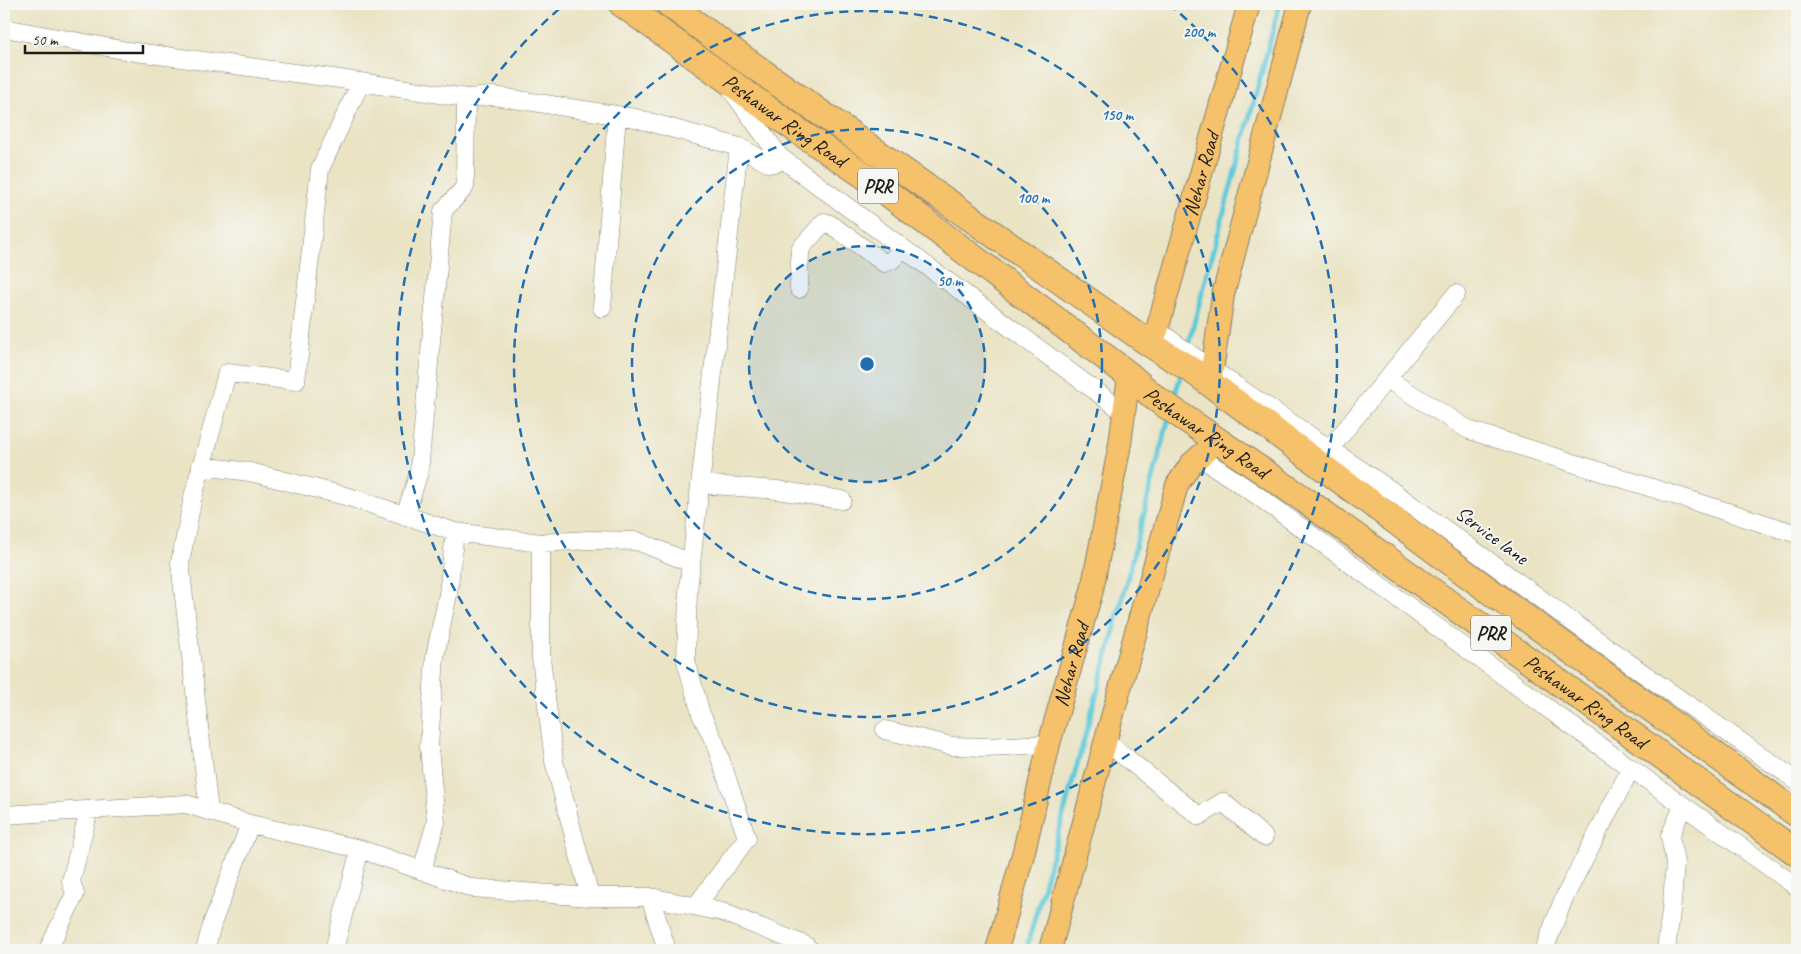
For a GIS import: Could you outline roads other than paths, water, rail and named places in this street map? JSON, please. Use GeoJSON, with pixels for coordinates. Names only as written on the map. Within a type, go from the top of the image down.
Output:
{"type":"FeatureCollection","features":[{"type":"Feature","properties":{"kind":"highway","name":"Peshawar Ring Road"},"geometry":{"type":"LineString","coordinates":[[622,4],[801,134],[866,176],[1129,375],[1155,398],[1183,416],[1209,448],[1522,654],[1797,853]]}},
{"type":"Feature","properties":{"kind":"highway","name":"Peshawar Ring Road"},"geometry":{"type":"LineString","coordinates":[[669,4],[749,62],[1324,456],[1522,615],[1797,814]]}},
{"type":"Feature","properties":{"kind":"main road","name":"Nehar Road"},"geometry":{"type":"LineString","coordinates":[[1157,342],[1249,4]]}},
{"type":"Feature","properties":{"kind":"main road"},"geometry":{"type":"LineString","coordinates":[[1206,375],[1223,295],[1300,4]]}},
{"type":"Feature","properties":{"kind":"main road","name":"Nehar Road"},"geometry":{"type":"LineString","coordinates":[[997,950],[1024,851],[1049,744],[1092,590],[1120,444],[1129,375]]}},
{"type":"Feature","properties":{"kind":"main road"},"geometry":{"type":"LineString","coordinates":[[1050,950],[1105,741],[1177,485],[1191,464],[1209,448]]}},
{"type":"Feature","properties":{"kind":"street"},"geometry":{"type":"LineString","coordinates":[[4,28],[128,51],[466,98],[494,96],[616,114],[739,147],[768,163],[776,163],[780,157]]}},
{"type":"Feature","properties":{"kind":"street"},"geometry":{"type":"LineString","coordinates":[[721,76],[780,157],[1124,412]]}},
{"type":"Feature","properties":{"kind":"street"},"geometry":{"type":"LineString","coordinates":[[209,811],[180,563],[193,497],[227,372],[296,381],[320,169],[361,82]]}},
{"type":"Feature","properties":{"kind":"street"},"geometry":{"type":"LineString","coordinates":[[405,516],[419,472],[443,211],[465,187],[466,98]]}},
{"type":"Feature","properties":{"kind":"street"},"geometry":{"type":"LineString","coordinates":[[602,308],[616,114]]}},
{"type":"Feature","properties":{"kind":"street"},"geometry":{"type":"LineString","coordinates":[[696,906],[746,838],[716,743],[701,714],[686,661],[688,590],[739,147]]}},
{"type":"Feature","properties":{"kind":"street"},"geometry":{"type":"LineString","coordinates":[[799,289],[800,249],[824,222],[830,224],[884,263],[892,260],[902,248]]}},
{"type":"Feature","properties":{"kind":"street"},"geometry":{"type":"LineString","coordinates":[[1324,456],[1456,294]]}},
{"type":"Feature","properties":{"kind":"street"},"geometry":{"type":"LineString","coordinates":[[1387,378],[1469,430],[1797,534]]}},
{"type":"Feature","properties":{"kind":"street"},"geometry":{"type":"LineString","coordinates":[[1209,448],[1258,496],[1630,768],[1797,887]]}},
{"type":"Feature","properties":{"kind":"street","name":"Service lane"},"geometry":{"type":"LineString","coordinates":[[1324,456],[1395,492],[1644,674],[1797,781]]}},
{"type":"Feature","properties":{"kind":"street"},"geometry":{"type":"LineString","coordinates":[[201,466],[250,472],[349,497],[455,532],[541,543],[588,540],[637,542],[691,563]]}},
{"type":"Feature","properties":{"kind":"street"},"geometry":{"type":"LineString","coordinates":[[700,484],[777,490],[842,500]]}},
{"type":"Feature","properties":{"kind":"street"},"geometry":{"type":"LineString","coordinates":[[422,870],[436,822],[429,747],[434,665],[448,594],[455,532]]}},
{"type":"Feature","properties":{"kind":"street"},"geometry":{"type":"LineString","coordinates":[[541,543],[541,658],[554,761],[590,896]]}},
{"type":"Feature","properties":{"kind":"street"},"geometry":{"type":"LineString","coordinates":[[885,730],[952,746],[984,747],[1049,744]]}},
{"type":"Feature","properties":{"kind":"street"},"geometry":{"type":"LineString","coordinates":[[1105,741],[1199,816],[1223,802],[1264,837]]}},
{"type":"Feature","properties":{"kind":"street"},"geometry":{"type":"LineString","coordinates":[[1544,950],[1564,898],[1630,768]]}},
{"type":"Feature","properties":{"kind":"street"},"geometry":{"type":"LineString","coordinates":[[4,815],[186,804],[250,824],[360,849],[472,888],[590,896],[650,897],[722,912],[805,945],[810,950]]}},
{"type":"Feature","properties":{"kind":"street"},"geometry":{"type":"LineString","coordinates":[[1666,950],[1675,863],[1670,836],[1684,806]]}},
{"type":"Feature","properties":{"kind":"street"},"geometry":{"type":"LineString","coordinates":[[48,950],[75,894],[70,881],[89,810]]}},
{"type":"Feature","properties":{"kind":"street"},"geometry":{"type":"LineString","coordinates":[[206,950],[213,921],[250,824]]}},
{"type":"Feature","properties":{"kind":"street"},"geometry":{"type":"LineString","coordinates":[[334,950],[360,849]]}},
{"type":"Feature","properties":{"kind":"street"},"geometry":{"type":"LineString","coordinates":[[650,897],[667,950]]}},
{"type":"Feature","properties":{"kind":"waterway"},"geometry":{"type":"LineString","coordinates":[[1187,349],[1280,4]]}},
{"type":"Feature","properties":{"kind":"waterway"},"geometry":{"type":"LineString","coordinates":[[1173,402],[1181,374]]}},
{"type":"Feature","properties":{"kind":"waterway"},"geometry":{"type":"LineString","coordinates":[[1026,950],[1111,642],[1169,417]]}}]}
